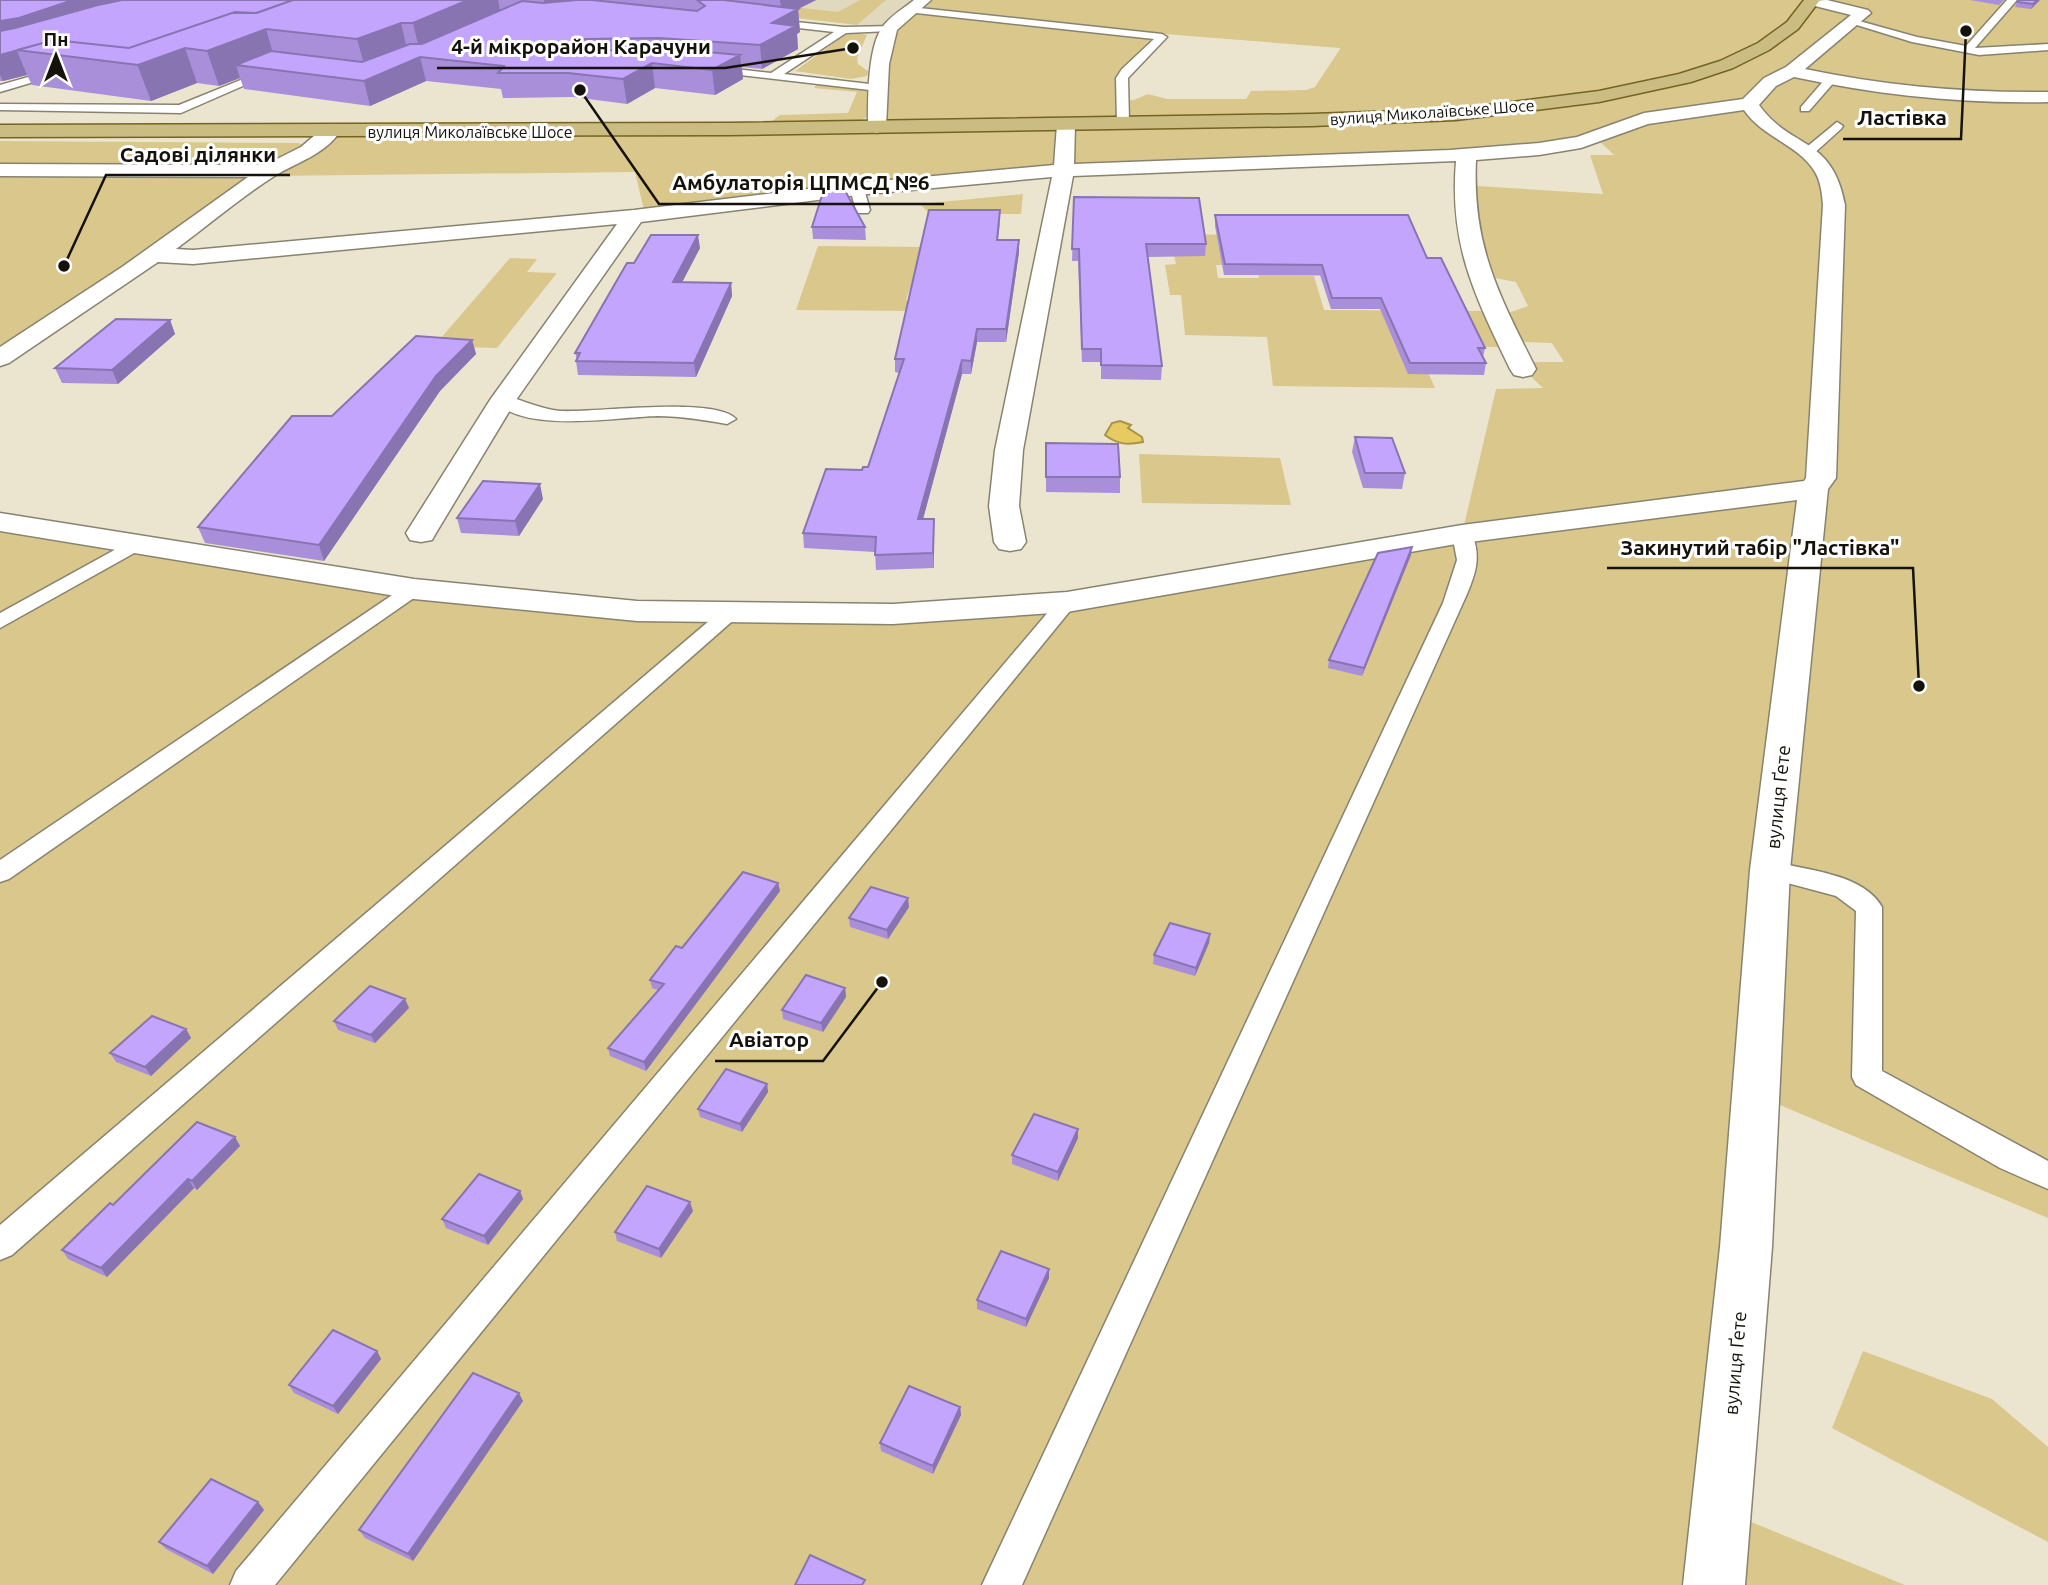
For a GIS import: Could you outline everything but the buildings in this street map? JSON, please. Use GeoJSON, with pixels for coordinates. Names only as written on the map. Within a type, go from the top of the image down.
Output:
{"type":"FeatureCollection","features":[{"type":"Feature","properties":{"kind":"main road","name":"вулиця Миколаївське Шосе"},"geometry":{"type":"LineString","coordinates":[[0,131],[329,133],[1066,125],[1385,118],[1466,113],[1572,100],[1669,80],[1736,61],[1771,45],[1790,31],[1806,13],[1812,0]]}},
{"type":"Feature","properties":{"kind":"street"},"geometry":{"type":"LineString","coordinates":[[152,256],[193,257],[634,216],[857,189],[1064,170],[1466,155],[1560,146],[1595,137],[1644,119],[1749,104],[1770,82],[1792,71],[1863,13],[1812,0]]}},
{"type":"Feature","properties":{"kind":"street"},"geometry":{"type":"LineString","coordinates":[[877,127],[877,88],[883,47],[890,28],[917,5]]}},
{"type":"Feature","properties":{"kind":"street"},"geometry":{"type":"LineString","coordinates":[[1792,71],[1830,80],[1982,96],[2048,97]]}},
{"type":"Feature","properties":{"kind":"street","name":"вулиця Ґете"},"geometry":{"type":"LineString","coordinates":[[1714,1585],[1746,1247],[1770,870],[1813,489],[1821,478],[1834,205],[1825,172],[1807,153],[1762,121],[1749,104]]}},
{"type":"Feature","properties":{"kind":"street"},"geometry":{"type":"LineString","coordinates":[[1010,542],[1003,506],[1009,450],[1064,170],[1066,125]]}},
{"type":"Feature","properties":{"kind":"street"},"geometry":{"type":"LineString","coordinates":[[0,358],[152,256],[269,171],[308,151],[329,133]]}},
{"type":"Feature","properties":{"kind":"street"},"geometry":{"type":"LineString","coordinates":[[1466,155],[1463,183],[1471,239],[1487,306],[1523,369]]}},
{"type":"Feature","properties":{"kind":"street"},"geometry":{"type":"LineString","coordinates":[[0,170],[269,171]]}},
{"type":"Feature","properties":{"kind":"street"},"geometry":{"type":"LineString","coordinates":[[421,533],[503,400],[634,216]]}},
{"type":"Feature","properties":{"kind":"street"},"geometry":{"type":"LineString","coordinates":[[0,522],[414,589],[637,611],[893,614],[1067,602],[1462,534],[1813,489]]}},
{"type":"Feature","properties":{"kind":"lane"},"geometry":{"type":"LineString","coordinates":[[1968,50],[2012,0]]}},
{"type":"Feature","properties":{"kind":"lane"},"geometry":{"type":"LineString","coordinates":[[917,5],[1162,37],[1122,78],[1123,123]]}},
{"type":"Feature","properties":{"kind":"lane"},"geometry":{"type":"LineString","coordinates":[[751,20],[844,30],[890,28]]}},
{"type":"Feature","properties":{"kind":"lane"},"geometry":{"type":"LineString","coordinates":[[1852,22],[1916,40],[1968,50],[1989,52],[2048,47]]}},
{"type":"Feature","properties":{"kind":"lane"},"geometry":{"type":"LineString","coordinates":[[773,76],[844,30]]}},
{"type":"Feature","properties":{"kind":"lane"},"geometry":{"type":"LineString","coordinates":[[699,68],[877,88]]}},
{"type":"Feature","properties":{"kind":"lane"},"geometry":{"type":"LineString","coordinates":[[0,89],[67,69]]}},
{"type":"Feature","properties":{"kind":"lane"},"geometry":{"type":"LineString","coordinates":[[0,107],[181,109],[277,69],[290,71]]}},
{"type":"Feature","properties":{"kind":"lane"},"geometry":{"type":"LineString","coordinates":[[1805,109],[1830,80]]}},
{"type":"Feature","properties":{"kind":"lane"},"geometry":{"type":"LineString","coordinates":[[1807,153],[1837,126]]}},
{"type":"Feature","properties":{"kind":"lane"},"geometry":{"type":"LineString","coordinates":[[857,189],[863,210]]}},
{"type":"Feature","properties":{"kind":"lane"},"geometry":{"type":"LineString","coordinates":[[503,400],[520,409],[549,416],[582,418],[654,411],[689,411],[727,419]]}},
{"type":"Feature","properties":{"kind":"lane"},"geometry":{"type":"LineString","coordinates":[[1002,1585],[1453,603],[1468,565],[1469,546],[1462,534]]}},
{"type":"Feature","properties":{"kind":"lane"},"geometry":{"type":"LineString","coordinates":[[0,622],[138,543]]}},
{"type":"Feature","properties":{"kind":"lane"},"geometry":{"type":"LineString","coordinates":[[0,873],[414,589]]}},
{"type":"Feature","properties":{"kind":"lane"},"geometry":{"type":"LineString","coordinates":[[250,1585],[1067,602]]}},
{"type":"Feature","properties":{"kind":"lane"},"geometry":{"type":"LineString","coordinates":[[0,1245],[730,613]]}},
{"type":"Feature","properties":{"kind":"lane"},"geometry":{"type":"LineString","coordinates":[[1770,870],[1844,889],[1869,906],[1867,1077],[2011,1159],[2048,1176]]}},
{"type":"Feature","properties":{"kind":"shaded area"},"geometry":{"type":"Polygon","coordinates":[[[641,0],[923,0],[890,28],[641,0]]]}},
{"type":"Feature","properties":{"kind":"shaded area"},"geometry":{"type":"Polygon","coordinates":[[[729,0],[838,12],[860,0],[886,0],[857,25],[688,6],[729,0]]]}},
{"type":"Feature","properties":{"kind":"shaded area"},"geometry":{"type":"Polygon","coordinates":[[[923,0],[1812,0],[1831,4],[1832,0],[2048,0],[2048,1218],[1756,1095],[1722,1510],[1905,1585],[0,1585],[0,522],[637,611],[1067,602],[1462,534],[1496,389],[1543,388],[1519,362],[1564,362],[1552,343],[1523,342],[1508,313],[1528,306],[1516,282],[1490,277],[1477,209],[1477,186],[1603,194],[1590,155],[1614,155],[1595,137],[1561,146],[1064,170],[645,214],[635,172],[266,176],[329,133],[877,127],[888,33],[923,0]],[[1165,34],[1122,79],[1124,100],[1134,100],[1148,94],[1167,99],[1246,99],[1251,91],[1306,90],[1315,87],[1340,48],[1165,34]]]}},
{"type":"Feature","properties":{"kind":"shaded area"},"geometry":{"type":"Polygon","coordinates":[[[845,35],[867,35],[857,58],[858,64],[869,72],[867,76],[851,79],[795,71],[845,35]]]}},
{"type":"Feature","properties":{"kind":"shaded area"},"geometry":{"type":"Polygon","coordinates":[[[818,83],[870,89],[868,116],[859,122],[772,121],[780,115],[848,113],[857,92],[814,88],[818,83]]]}},
{"type":"Feature","properties":{"kind":"shaded area"},"geometry":{"type":"Polygon","coordinates":[[[0,141],[305,145],[266,166],[0,166],[0,141]]]}},
{"type":"Feature","properties":{"kind":"shaded area"},"geometry":{"type":"Polygon","coordinates":[[[0,174],[252,177],[0,352],[0,174]]]}},
{"type":"Feature","properties":{"kind":"shaded area"},"geometry":{"type":"Polygon","coordinates":[[[1023,194],[1021,214],[930,214],[920,204],[1023,194]]]}},
{"type":"Feature","properties":{"kind":"shaded area"},"geometry":{"type":"Polygon","coordinates":[[[1169,234],[1250,235],[1378,276],[1314,276],[1324,310],[1485,311],[1503,347],[1417,347],[1435,388],[1273,386],[1267,337],[1185,335],[1181,295],[1170,295],[1165,265],[1176,264],[1169,234]],[[1252,243],[1234,265],[1216,265],[1218,278],[1259,278],[1252,243]]]}},
{"type":"Feature","properties":{"kind":"shaded area"},"geometry":{"type":"Polygon","coordinates":[[[818,246],[923,247],[906,300],[915,304],[915,311],[796,310],[818,246]]]}},
{"type":"Feature","properties":{"kind":"shaded area"},"geometry":{"type":"Polygon","coordinates":[[[510,258],[537,259],[527,272],[557,273],[497,348],[434,346],[510,258]]]}},
{"type":"Feature","properties":{"kind":"shaded area"},"geometry":{"type":"Polygon","coordinates":[[[1120,421],[1131,425],[1128,428],[1142,437],[1143,442],[1123,443],[1105,435],[1112,423],[1120,421]]]}},
{"type":"Feature","properties":{"kind":"shaded area"},"geometry":{"type":"Polygon","coordinates":[[[1139,454],[1280,458],[1291,505],[1142,503],[1139,454]]]}},
{"type":"Feature","properties":{"kind":"shaded area"},"geometry":{"type":"Polygon","coordinates":[[[1863,1351],[1992,1399],[2048,1447],[2048,1542],[1832,1428],[1863,1351]]]}},
{"type":"Feature","properties":{"kind":"place","name":"Ластівка"},"geometry":{"type":"Point","coordinates":[1966,31]}},
{"type":"Feature","properties":{"kind":"place","name":"4-й мікрорайон Карачуни"},"geometry":{"type":"Point","coordinates":[853,48]}},
{"type":"Feature","properties":{"kind":"place","name":"Амбулаторія ЦПМСД №6"},"geometry":{"type":"Point","coordinates":[580,90]}},
{"type":"Feature","properties":{"kind":"place","name":"Садові ділянки"},"geometry":{"type":"Point","coordinates":[64,266]}},
{"type":"Feature","properties":{"kind":"place","name":"Закинутий табір \"Ластівка\""},"geometry":{"type":"Point","coordinates":[1919,686]}},
{"type":"Feature","properties":{"kind":"place","name":"Авіатор"},"geometry":{"type":"Point","coordinates":[882,982]}}]}
